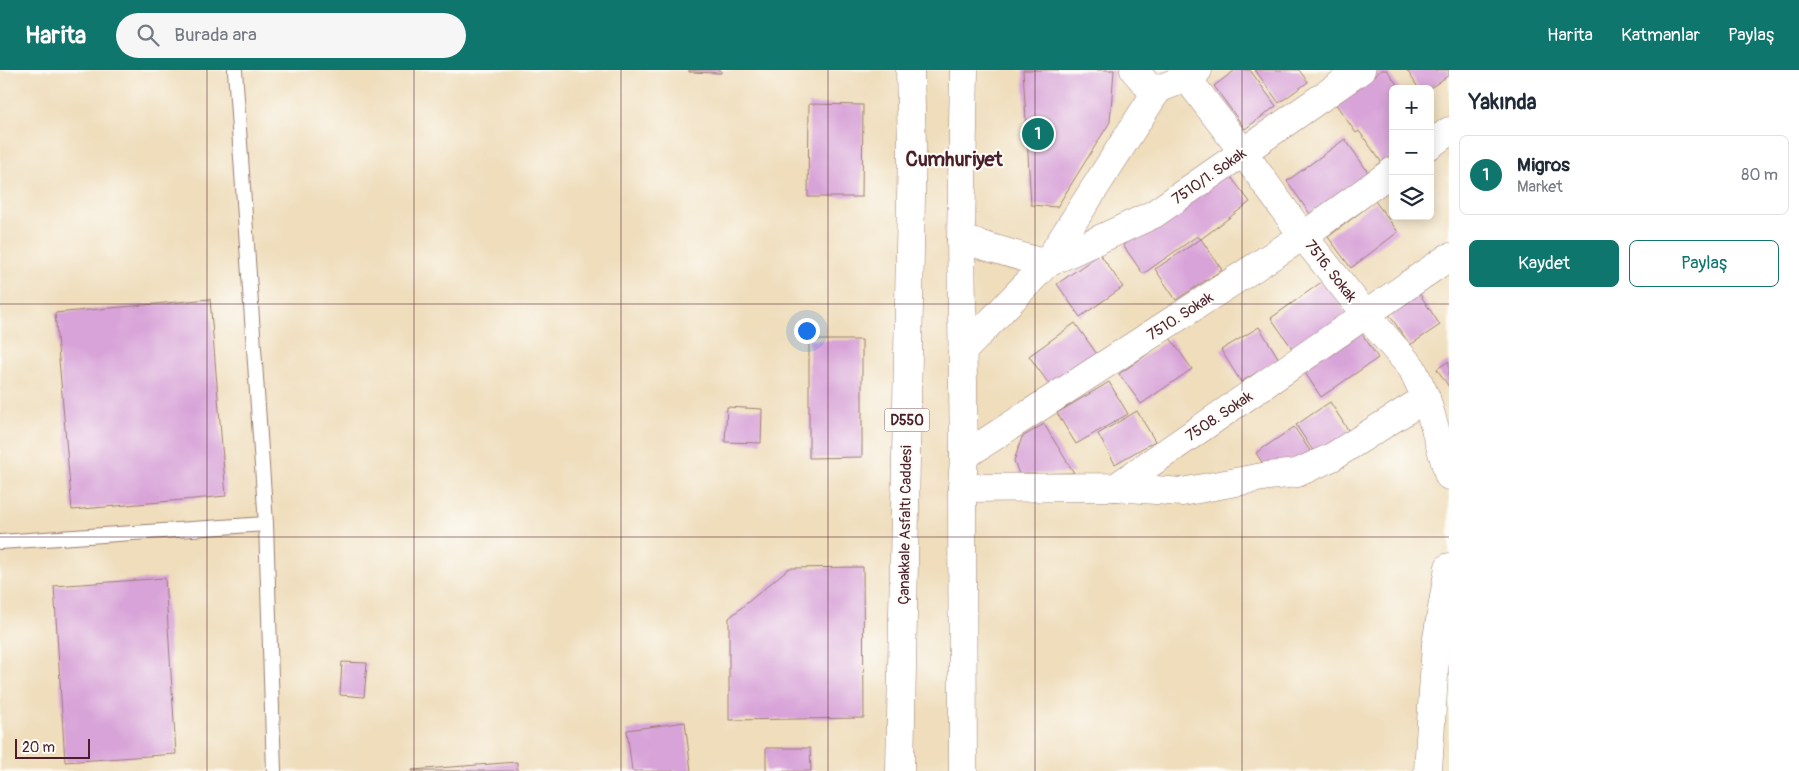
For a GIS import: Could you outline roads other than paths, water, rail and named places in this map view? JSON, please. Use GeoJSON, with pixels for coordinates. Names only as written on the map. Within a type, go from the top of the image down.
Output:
{"type":"FeatureCollection","features":[{"type":"Feature","properties":{"kind":"main road","name":"Çanakkale Asfaltı Caddesi"},"geometry":{"type":"LineString","coordinates":[[900,771],[912,146],[910,70]]}},
{"type":"Feature","properties":{"kind":"main road"},"geometry":{"type":"LineString","coordinates":[[962,771],[962,488],[964,456],[961,239],[964,70]]}},
{"type":"Feature","properties":{"kind":"main road"},"geometry":{"type":"LineString","coordinates":[[1134,70],[1155,94]]}},
{"type":"Feature","properties":{"kind":"main road","name":"7510/1. Sokak"},"geometry":{"type":"LineString","coordinates":[[1046,264],[1154,214],[1361,70]]}},
{"type":"Feature","properties":{"kind":"main road"},"geometry":{"type":"LineString","coordinates":[[962,352],[1046,264],[1158,89],[1192,74]]}},
{"type":"Feature","properties":{"kind":"main road","name":"7516. Sokak"},"geometry":{"type":"LineString","coordinates":[[1192,74],[1243,152],[1303,236],[1366,316],[1412,368],[1426,398],[1449,476]]}},
{"type":"Feature","properties":{"kind":"main road"},"geometry":{"type":"LineString","coordinates":[[1434,142],[1449,131]]}},
{"type":"Feature","properties":{"kind":"main road","name":"7510. Sokak"},"geometry":{"type":"LineString","coordinates":[[964,456],[1303,236],[1389,174]]}},
{"type":"Feature","properties":{"kind":"main road"},"geometry":{"type":"LineString","coordinates":[[961,239],[1046,264]]}},
{"type":"Feature","properties":{"kind":"main road","name":"7508. Sokak"},"geometry":{"type":"LineString","coordinates":[[1116,487],[1449,257]]}},
{"type":"Feature","properties":{"kind":"main road"},"geometry":{"type":"LineString","coordinates":[[962,488],[1116,487],[1182,492],[1297,472],[1332,457],[1426,398]]}},
{"type":"Feature","properties":{"kind":"main road"},"geometry":{"type":"LineString","coordinates":[[1428,771],[1436,644],[1449,566]]}},
{"type":"Feature","properties":{"kind":"lane"},"geometry":{"type":"LineString","coordinates":[[235,70],[266,524],[274,771]]}},
{"type":"Feature","properties":{"kind":"lane"},"geometry":{"type":"LineString","coordinates":[[0,542],[266,524]]}},
{"type":"Feature","properties":{"kind":"place","name":"Migros"},"geometry":{"type":"Point","coordinates":[1038,134]}},
{"type":"Feature","properties":{"kind":"district","name":"Cumhuriyet"},"geometry":{"type":"Point","coordinates":[954,159]}}]}
